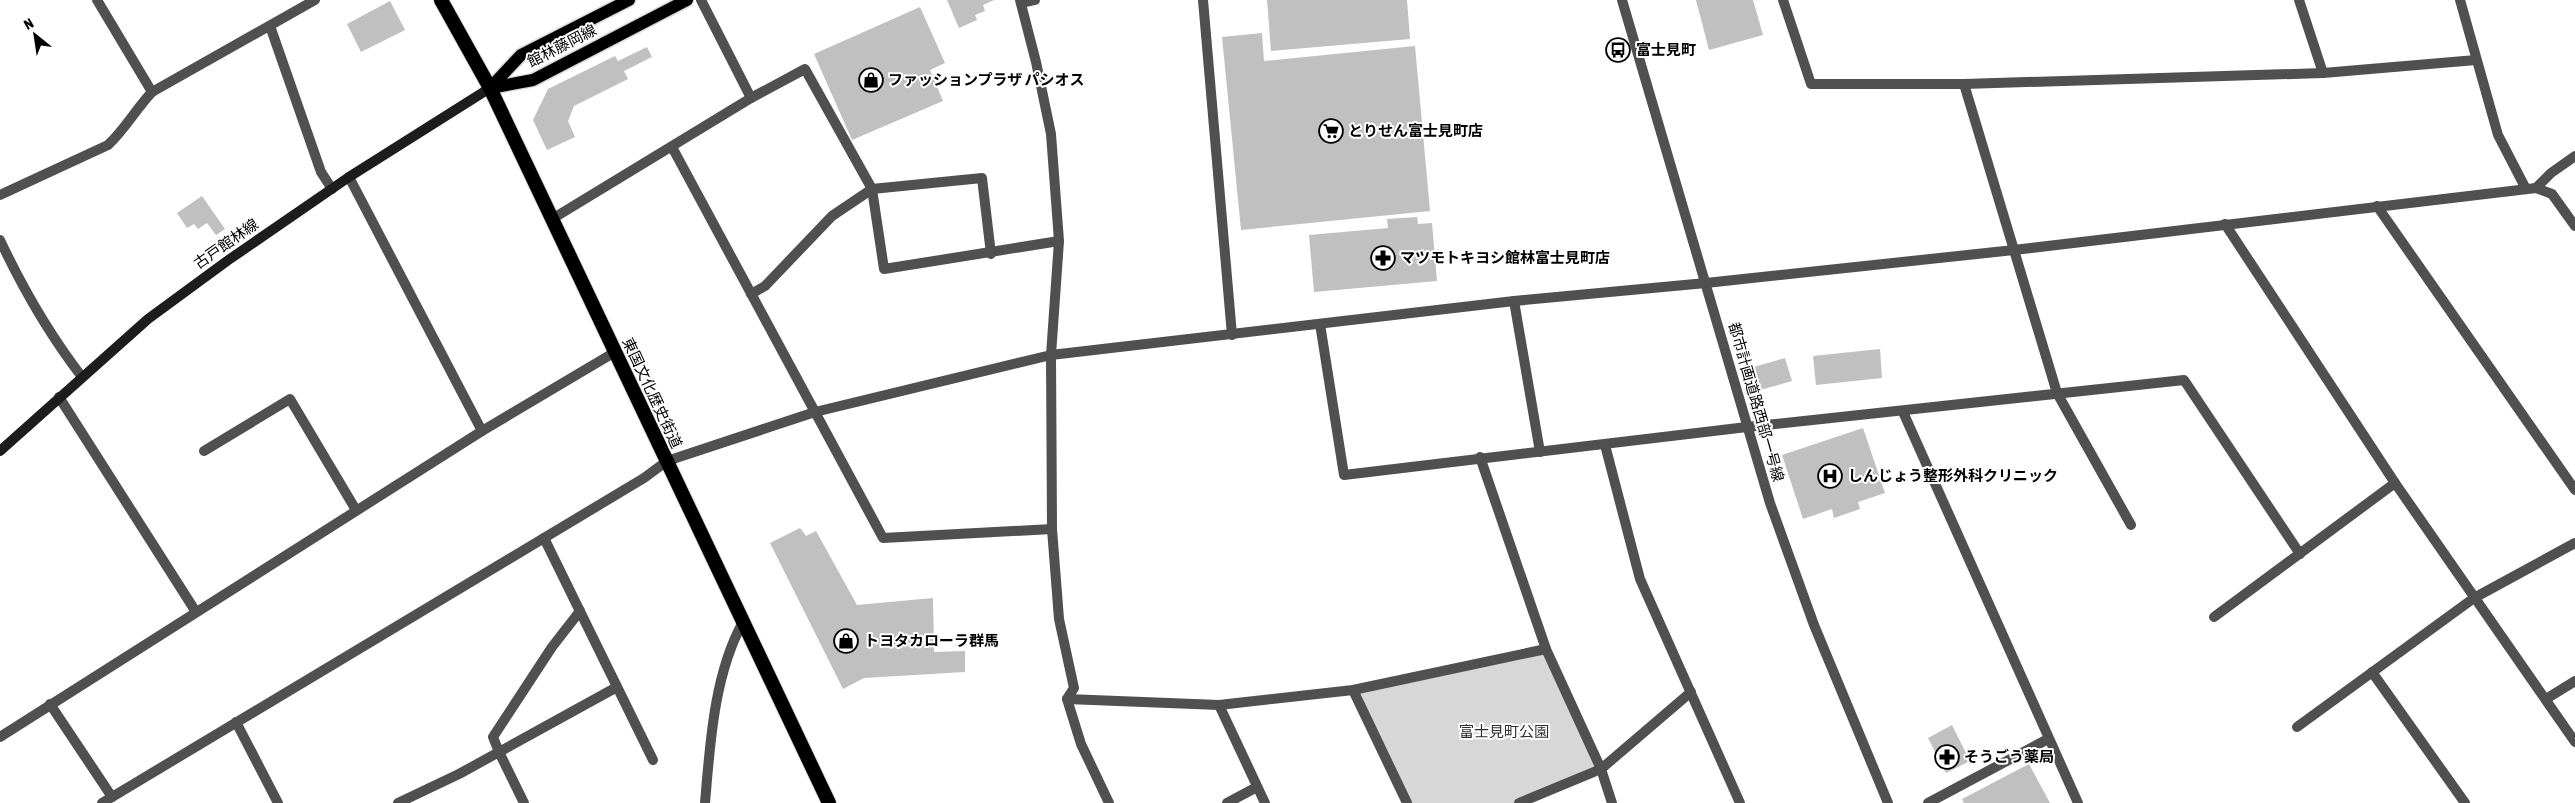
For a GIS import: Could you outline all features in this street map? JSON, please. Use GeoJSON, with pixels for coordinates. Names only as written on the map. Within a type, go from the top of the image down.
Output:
{"type":"FeatureCollection","features":[{"type":"Feature","properties":{"kind":"highway","name":"東国文化歴史街道"},"geometry":{"type":"LineString","coordinates":[[441,0],[490,88],[829,803]]}},
{"type":"Feature","properties":{"kind":"main road","name":"館林藤岡線"},"geometry":{"type":"LineString","coordinates":[[490,88],[521,55],[629,0]]}},
{"type":"Feature","properties":{"kind":"main road","name":"館林藤岡線"},"geometry":{"type":"LineString","coordinates":[[490,88],[532,80],[687,0]]}},
{"type":"Feature","properties":{"kind":"main road","name":"古戸館林線"},"geometry":{"type":"LineString","coordinates":[[0,451],[148,319],[227,261],[349,177],[490,88]]}},
{"type":"Feature","properties":{"kind":"street"},"geometry":{"type":"LineString","coordinates":[[97,0],[152,92]]}},
{"type":"Feature","properties":{"kind":"street"},"geometry":{"type":"LineString","coordinates":[[0,196],[108,145],[152,92],[316,0]]}},
{"type":"Feature","properties":{"kind":"street"},"geometry":{"type":"LineString","coordinates":[[701,0],[752,98]]}},
{"type":"Feature","properties":{"kind":"street"},"geometry":{"type":"LineString","coordinates":[[1035,0],[1021,2],[1051,134],[1059,241],[1051,355],[1052,529],[1059,619],[1074,688],[1067,698]]}},
{"type":"Feature","properties":{"kind":"street"},"geometry":{"type":"LineString","coordinates":[[1202,0],[1232,335]]}},
{"type":"Feature","properties":{"kind":"street","name":"都市計画道路西部一号線"},"geometry":{"type":"LineString","coordinates":[[1622,0],[1706,283],[1746,427],[1788,557],[1853,723],[1888,803]]}},
{"type":"Feature","properties":{"kind":"street"},"geometry":{"type":"LineString","coordinates":[[1783,0],[1810,84],[1964,84],[2322,73],[2476,60]]}},
{"type":"Feature","properties":{"kind":"street"},"geometry":{"type":"LineString","coordinates":[[2299,0],[2322,73]]}},
{"type":"Feature","properties":{"kind":"street"},"geometry":{"type":"LineString","coordinates":[[2460,0],[2498,135],[2531,188]]}},
{"type":"Feature","properties":{"kind":"street"},"geometry":{"type":"LineString","coordinates":[[270,26],[321,172],[332,189]]}},
{"type":"Feature","properties":{"kind":"street"},"geometry":{"type":"LineString","coordinates":[[552,219],[805,68],[872,189],[884,269],[991,254],[1059,241]]}},
{"type":"Feature","properties":{"kind":"street"},"geometry":{"type":"LineString","coordinates":[[1964,84],[2057,394],[2131,525]]}},
{"type":"Feature","properties":{"kind":"street"},"geometry":{"type":"LineString","coordinates":[[672,147],[883,538],[1052,529]]}},
{"type":"Feature","properties":{"kind":"street"},"geometry":{"type":"LineString","coordinates":[[2531,188],[2575,156]]}},
{"type":"Feature","properties":{"kind":"street"},"geometry":{"type":"LineString","coordinates":[[349,177],[482,431]]}},
{"type":"Feature","properties":{"kind":"street"},"geometry":{"type":"LineString","coordinates":[[751,294],[765,286],[832,216],[872,189],[982,178],[991,254]]}},
{"type":"Feature","properties":{"kind":"street"},"geometry":{"type":"LineString","coordinates":[[102,803],[644,478],[666,461],[815,412],[1051,355],[1514,301],[1706,283],[2014,250],[2531,188],[2552,194],[2575,226]]}},
{"type":"Feature","properties":{"kind":"street"},"geometry":{"type":"LineString","coordinates":[[2377,206],[2575,490]]}},
{"type":"Feature","properties":{"kind":"street"},"geometry":{"type":"LineString","coordinates":[[2225,224],[2395,483],[2575,742]]}},
{"type":"Feature","properties":{"kind":"street"},"geometry":{"type":"LineString","coordinates":[[0,240],[19,282],[52,338],[82,377]]}},
{"type":"Feature","properties":{"kind":"street"},"geometry":{"type":"LineString","coordinates":[[1514,301],[1540,452]]}},
{"type":"Feature","properties":{"kind":"street"},"geometry":{"type":"LineString","coordinates":[[1320,324],[1344,475],[1480,457],[1605,445],[1746,427],[1902,412],[2184,380],[2300,554]]}},
{"type":"Feature","properties":{"kind":"street"},"geometry":{"type":"LineString","coordinates":[[0,737],[482,431],[615,352]]}},
{"type":"Feature","properties":{"kind":"street"},"geometry":{"type":"LineString","coordinates":[[59,397],[196,612]]}},
{"type":"Feature","properties":{"kind":"street"},"geometry":{"type":"LineString","coordinates":[[204,451],[290,399],[356,510]]}},
{"type":"Feature","properties":{"kind":"street"},"geometry":{"type":"LineString","coordinates":[[1902,412],[2078,803]]}},
{"type":"Feature","properties":{"kind":"street"},"geometry":{"type":"LineString","coordinates":[[1605,445],[1640,579],[1740,803]]}},
{"type":"Feature","properties":{"kind":"street"},"geometry":{"type":"LineString","coordinates":[[1480,457],[1546,649],[1601,769],[1612,803]]}},
{"type":"Feature","properties":{"kind":"street"},"geometry":{"type":"LineString","coordinates":[[2214,617],[2395,483]]}},
{"type":"Feature","properties":{"kind":"street"},"geometry":{"type":"LineString","coordinates":[[544,538],[653,760]]}},
{"type":"Feature","properties":{"kind":"street"},"geometry":{"type":"LineString","coordinates":[[2297,727],[2474,598],[2575,543]]}},
{"type":"Feature","properties":{"kind":"street"},"geometry":{"type":"LineString","coordinates":[[524,803],[493,737],[552,647],[580,611]]}},
{"type":"Feature","properties":{"kind":"street"},"geometry":{"type":"LineString","coordinates":[[705,803],[710,734],[732,642],[743,622]]}},
{"type":"Feature","properties":{"kind":"street"},"geometry":{"type":"LineString","coordinates":[[1067,698],[1219,704],[1353,690],[1546,649]]}},
{"type":"Feature","properties":{"kind":"street"},"geometry":{"type":"LineString","coordinates":[[2372,672],[2465,803]]}},
{"type":"Feature","properties":{"kind":"street"},"geometry":{"type":"LineString","coordinates":[[2546,698],[2575,682]]}},
{"type":"Feature","properties":{"kind":"street"},"geometry":{"type":"LineString","coordinates":[[399,803],[499,752],[617,687]]}},
{"type":"Feature","properties":{"kind":"street"},"geometry":{"type":"LineString","coordinates":[[1353,690],[1407,803]]}},
{"type":"Feature","properties":{"kind":"street"},"geometry":{"type":"LineString","coordinates":[[1519,803],[1601,769],[1691,692]]}},
{"type":"Feature","properties":{"kind":"street"},"geometry":{"type":"LineString","coordinates":[[1067,698],[1081,744],[1110,803]]}},
{"type":"Feature","properties":{"kind":"street"},"geometry":{"type":"LineString","coordinates":[[50,704],[112,797]]}},
{"type":"Feature","properties":{"kind":"street"},"geometry":{"type":"LineString","coordinates":[[1219,704],[1265,803]]}},
{"type":"Feature","properties":{"kind":"street"},"geometry":{"type":"LineString","coordinates":[[236,722],[278,803]]}},
{"type":"Feature","properties":{"kind":"street"},"geometry":{"type":"LineString","coordinates":[[1928,803],[2048,739]]}},
{"type":"Feature","properties":{"kind":"street"},"geometry":{"type":"LineString","coordinates":[[1227,803],[1257,787]]}},
{"type":"Feature","properties":{"kind":"green space","name":"富士見町公園"},"geometry":{"type":"Polygon","coordinates":[[[1546,649],[1601,769],[1519,803],[1407,803],[1353,690],[1546,649]]]}},
{"type":"Feature","properties":{"kind":"building"},"geometry":{"type":"Polygon","coordinates":[[[947,0],[994,0],[983,5],[985,11],[975,15],[977,20],[959,28],[947,0]]]}},
{"type":"Feature","properties":{"kind":"building"},"geometry":{"type":"Polygon","coordinates":[[[1267,0],[1407,0],[1410,39],[1271,51],[1267,0]]]}},
{"type":"Feature","properties":{"kind":"building"},"geometry":{"type":"Polygon","coordinates":[[[1696,0],[1753,0],[1763,35],[1709,50],[1696,0]]]}},
{"type":"Feature","properties":{"kind":"building"},"geometry":{"type":"Polygon","coordinates":[[[390,1],[405,30],[361,52],[347,24],[390,1]]]}},
{"type":"Feature","properties":{"kind":"building"},"geometry":{"type":"Polygon","coordinates":[[[920,7],[945,63],[930,70],[943,101],[852,140],[814,54],[920,7]]]}},
{"type":"Feature","properties":{"kind":"building"},"geometry":{"type":"Polygon","coordinates":[[[1262,33],[1264,61],[1415,46],[1430,211],[1241,230],[1222,37],[1262,33]]]}},
{"type":"Feature","properties":{"kind":"building"},"geometry":{"type":"Polygon","coordinates":[[[647,47],[652,57],[624,71],[628,79],[574,106],[568,121],[575,137],[547,150],[533,120],[548,89],[615,56],[618,61],[647,47]]]}},
{"type":"Feature","properties":{"kind":"building"},"geometry":{"type":"Polygon","coordinates":[[[202,196],[225,229],[216,235],[207,223],[198,229],[194,224],[187,228],[177,213],[202,196]]]}},
{"type":"Feature","properties":{"kind":"building"},"geometry":{"type":"Polygon","coordinates":[[[1417,217],[1418,224],[1432,223],[1437,281],[1314,292],[1309,235],[1388,228],[1387,219],[1417,217]]]}},
{"type":"Feature","properties":{"kind":"building"},"geometry":{"type":"Polygon","coordinates":[[[1880,349],[1882,378],[1816,385],[1813,356],[1880,349]]]}},
{"type":"Feature","properties":{"kind":"building"},"geometry":{"type":"Polygon","coordinates":[[[1785,358],[1792,381],[1760,390],[1754,367],[1785,358]]]}},
{"type":"Feature","properties":{"kind":"building"},"geometry":{"type":"Polygon","coordinates":[[[1863,428],[1885,493],[1858,502],[1860,509],[1834,518],[1832,509],[1803,519],[1782,455],[1863,428]]]}},
{"type":"Feature","properties":{"kind":"building"},"geometry":{"type":"Polygon","coordinates":[[[800,528],[806,536],[816,531],[857,605],[933,598],[934,652],[965,651],[965,672],[864,678],[843,689],[770,543],[800,528]]]}},
{"type":"Feature","properties":{"kind":"building"},"geometry":{"type":"Polygon","coordinates":[[[1952,725],[1970,761],[1946,773],[1928,738],[1952,725]]]}},
{"type":"Feature","properties":{"kind":"building"},"geometry":{"type":"Polygon","coordinates":[[[2029,764],[2050,803],[1964,803],[1962,799],[2029,764]]]}},
{"type":"Feature","properties":{"kind":"place","name":"富士見町"},"geometry":{"type":"Point","coordinates":[1618,50]}},
{"type":"Feature","properties":{"kind":"place","name":"ファッションプラザ パシオス"},"geometry":{"type":"Point","coordinates":[871,80]}},
{"type":"Feature","properties":{"kind":"place","name":"とりせん富士見町店"},"geometry":{"type":"Point","coordinates":[1331,131]}},
{"type":"Feature","properties":{"kind":"place","name":"マツモトキヨシ館林富士見町店"},"geometry":{"type":"Point","coordinates":[1383,258]}},
{"type":"Feature","properties":{"kind":"place","name":"しんじょう整形外科クリニック"},"geometry":{"type":"Point","coordinates":[1830,476]}},
{"type":"Feature","properties":{"kind":"place","name":"トヨタカローラ群馬"},"geometry":{"type":"Point","coordinates":[846,641]}},
{"type":"Feature","properties":{"kind":"place","name":"そうごう薬局"},"geometry":{"type":"Point","coordinates":[1947,757]}}]}
